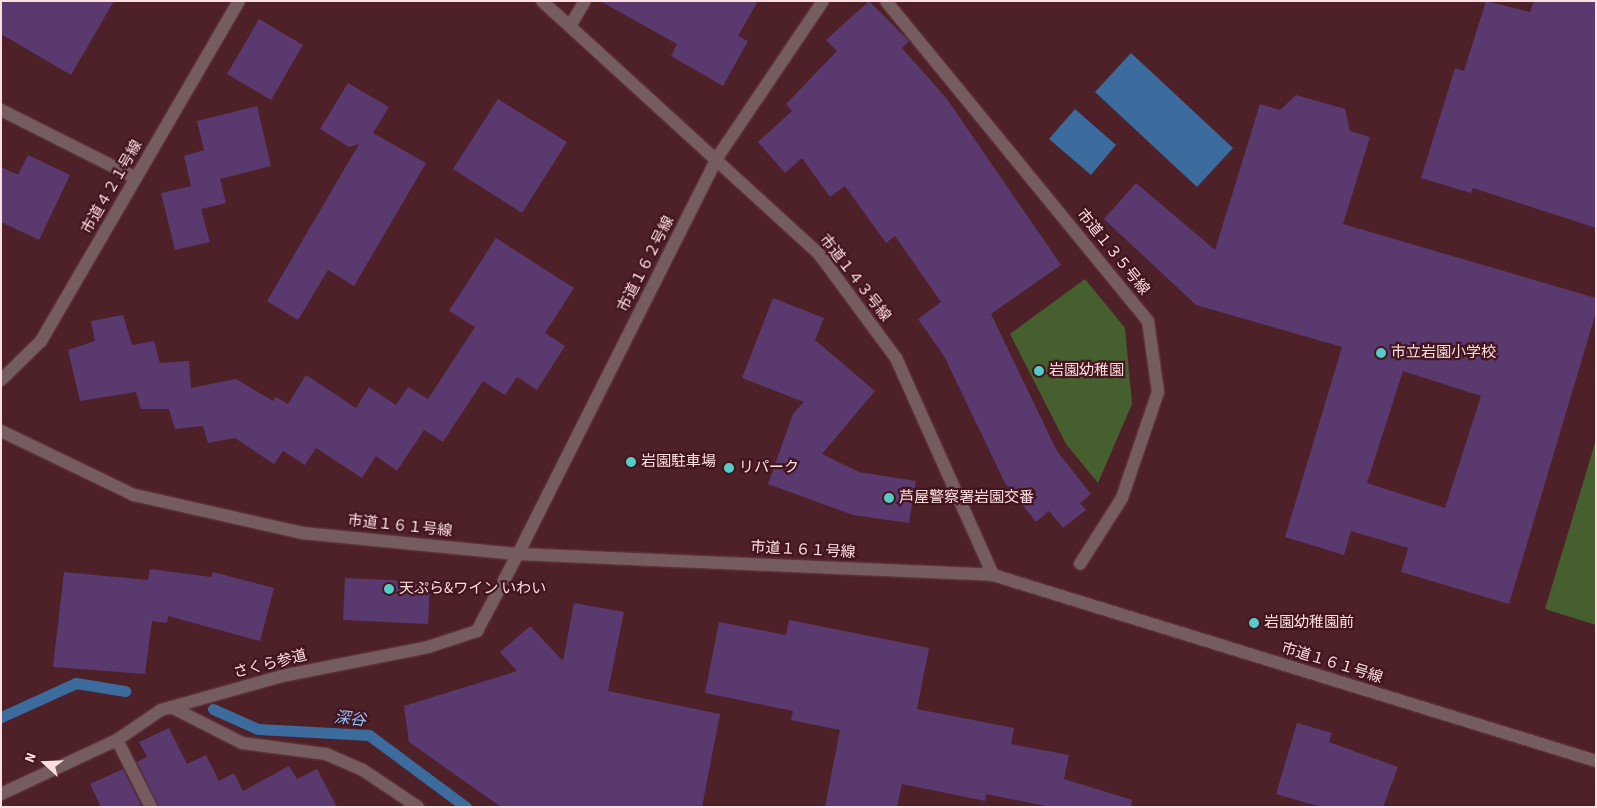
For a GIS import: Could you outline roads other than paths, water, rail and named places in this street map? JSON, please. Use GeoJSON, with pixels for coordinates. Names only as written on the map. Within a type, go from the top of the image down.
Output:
{"type":"FeatureCollection","features":[{"type":"Feature","properties":{"kind":"street","name":"市道４２１号線"},"geometry":{"type":"LineString","coordinates":[[1,380],[41,341],[239,1]]}},
{"type":"Feature","properties":{"kind":"street","name":"市道１４３号線"},"geometry":{"type":"LineString","coordinates":[[542,1],[717,158],[819,254],[896,358],[993,575]]}},
{"type":"Feature","properties":{"kind":"street"},"geometry":{"type":"LineString","coordinates":[[570,26],[585,1]]}},
{"type":"Feature","properties":{"kind":"street","name":"市道１６２号線"},"geometry":{"type":"LineString","coordinates":[[518,554],[717,158],[823,1]]}},
{"type":"Feature","properties":{"kind":"street","name":"市道１３５号線"},"geometry":{"type":"LineString","coordinates":[[886,1],[1148,321],[1158,392],[1122,498],[1080,564]]}},
{"type":"Feature","properties":{"kind":"street"},"geometry":{"type":"LineString","coordinates":[[1,110],[136,178]]}},
{"type":"Feature","properties":{"kind":"street","name":"市道１６１号線"},"geometry":{"type":"LineString","coordinates":[[1,431],[134,495],[303,533],[518,554],[993,575],[1596,761]]}},
{"type":"Feature","properties":{"kind":"street","name":"さくら参道"},"geometry":{"type":"LineString","coordinates":[[1,794],[117,740],[172,707],[282,676],[428,647],[477,631],[518,554]]}},
{"type":"Feature","properties":{"kind":"street"},"geometry":{"type":"LineString","coordinates":[[172,707],[242,743],[326,754],[364,770],[418,807]]}},
{"type":"Feature","properties":{"kind":"street"},"geometry":{"type":"LineString","coordinates":[[117,740],[152,807]]}},
{"type":"Feature","properties":{"kind":"water"},"geometry":{"type":"Polygon","coordinates":[[[1131,53],[1233,148],[1197,187],[1095,92],[1131,53]]]}},
{"type":"Feature","properties":{"kind":"water"},"geometry":{"type":"Polygon","coordinates":[[[1075,109],[1116,145],[1091,175],[1049,139],[1075,109]]]}},
{"type":"Feature","properties":{"kind":"waterway","name":"深谷"},"geometry":{"type":"LineString","coordinates":[[1,717],[76,683],[125,691]]}},
{"type":"Feature","properties":{"kind":"waterway","name":"深谷"},"geometry":{"type":"LineString","coordinates":[[213,709],[258,729],[369,735],[466,807]]}},
{"type":"Feature","properties":{"kind":"place","name":"市立岩園小学校"},"geometry":{"type":"Point","coordinates":[1381,353]}},
{"type":"Feature","properties":{"kind":"place","name":"岩園幼稚園"},"geometry":{"type":"Point","coordinates":[1039,371]}},
{"type":"Feature","properties":{"kind":"place","name":"岩園駐車場"},"geometry":{"type":"Point","coordinates":[631,462]}},
{"type":"Feature","properties":{"kind":"place","name":"リパーク"},"geometry":{"type":"Point","coordinates":[729,468]}},
{"type":"Feature","properties":{"kind":"place","name":"芦屋警察署岩園交番"},"geometry":{"type":"Point","coordinates":[889,498]}},
{"type":"Feature","properties":{"kind":"place","name":"天ぷら&ワイン いわい"},"geometry":{"type":"Point","coordinates":[389,589]}},
{"type":"Feature","properties":{"kind":"place","name":"岩園幼稚園前"},"geometry":{"type":"Point","coordinates":[1254,623]}}]}
